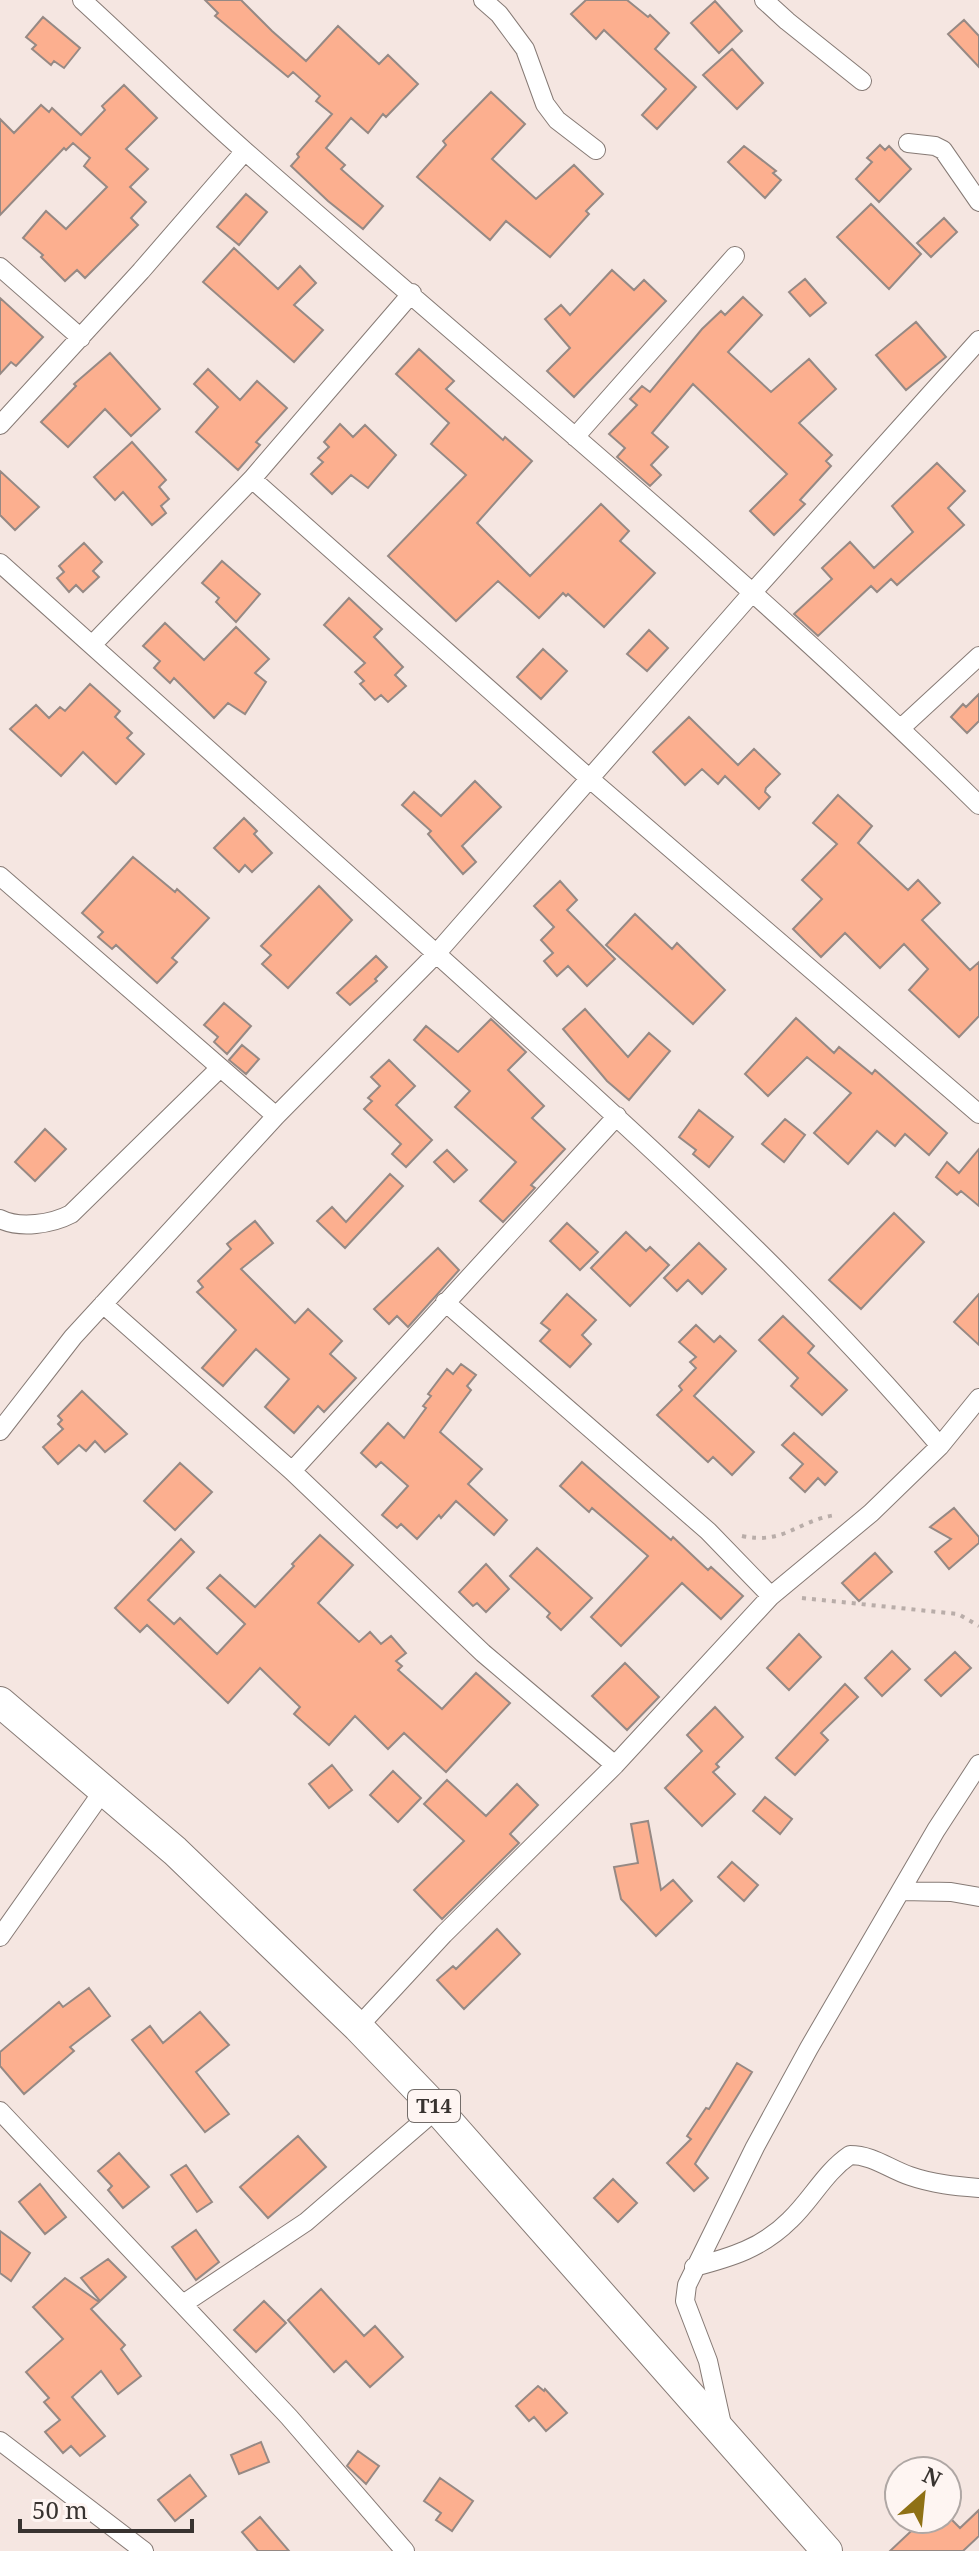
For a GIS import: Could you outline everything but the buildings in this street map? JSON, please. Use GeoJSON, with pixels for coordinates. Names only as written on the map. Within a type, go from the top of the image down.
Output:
{"type":"FeatureCollection","features":[{"type":"Feature","properties":{"kind":"highway","name":"T14"},"geometry":{"type":"LineString","coordinates":[[0,1702],[175,1851],[358,2027],[437,2109],[827,2551]]}},
{"type":"Feature","properties":{"kind":"street"},"geometry":{"type":"LineString","coordinates":[[82,0],[245,151],[412,293],[752,593],[901,728],[979,805]]}},
{"type":"Feature","properties":{"kind":"street"},"geometry":{"type":"LineString","coordinates":[[483,0],[499,14],[525,49],[545,104],[557,120],[596,150]]}},
{"type":"Feature","properties":{"kind":"street"},"geometry":{"type":"LineString","coordinates":[[764,0],[862,81]]}},
{"type":"Feature","properties":{"kind":"street"},"geometry":{"type":"LineString","coordinates":[[908,143],[943,150],[979,202]]}},
{"type":"Feature","properties":{"kind":"street"},"geometry":{"type":"LineString","coordinates":[[0,425],[245,151]]}},
{"type":"Feature","properties":{"kind":"street"},"geometry":{"type":"LineString","coordinates":[[575,437],[735,256]]}},
{"type":"Feature","properties":{"kind":"street"},"geometry":{"type":"LineString","coordinates":[[0,267],[81,338]]}},
{"type":"Feature","properties":{"kind":"street"},"geometry":{"type":"LineString","coordinates":[[92,645],[252,479],[412,293]]}},
{"type":"Feature","properties":{"kind":"street"},"geometry":{"type":"LineString","coordinates":[[0,1431],[73,1337],[276,1116],[436,954],[752,593],[979,340]]}},
{"type":"Feature","properties":{"kind":"street"},"geometry":{"type":"LineString","coordinates":[[252,479],[590,779],[979,1114]]}},
{"type":"Feature","properties":{"kind":"street"},"geometry":{"type":"LineString","coordinates":[[0,563],[617,1116],[877,1371],[940,1446]]}},
{"type":"Feature","properties":{"kind":"street"},"geometry":{"type":"LineString","coordinates":[[901,728],[979,656]]}},
{"type":"Feature","properties":{"kind":"street"},"geometry":{"type":"LineString","coordinates":[[0,876],[276,1116]]}},
{"type":"Feature","properties":{"kind":"street"},"geometry":{"type":"LineString","coordinates":[[0,1219],[13,1223],[48,1222],[71,1214],[220,1068]]}},
{"type":"Feature","properties":{"kind":"street"},"geometry":{"type":"LineString","coordinates":[[292,1471],[617,1116]]}},
{"type":"Feature","properties":{"kind":"street"},"geometry":{"type":"LineString","coordinates":[[445,1302],[708,1531],[771,1596]]}},
{"type":"Feature","properties":{"kind":"street"},"geometry":{"type":"LineString","coordinates":[[103,1304],[292,1471],[483,1653],[615,1765]]}},
{"type":"Feature","properties":{"kind":"street"},"geometry":{"type":"LineString","coordinates":[[358,2027],[444,1934],[615,1765],[771,1596],[871,1513],[940,1446],[979,1398]]}},
{"type":"Feature","properties":{"kind":"street"},"geometry":{"type":"LineString","coordinates":[[724,2435],[708,2361],[685,2301],[694,2267],[809,2048],[936,1830],[979,1764]]}},
{"type":"Feature","properties":{"kind":"street"},"geometry":{"type":"LineString","coordinates":[[0,1937],[103,1791]]}},
{"type":"Feature","properties":{"kind":"street"},"geometry":{"type":"LineString","coordinates":[[902,1891],[951,1892],[979,1897]]}},
{"type":"Feature","properties":{"kind":"street"},"geometry":{"type":"LineString","coordinates":[[183,2304],[306,2222],[437,2109]]}},
{"type":"Feature","properties":{"kind":"street"},"geometry":{"type":"LineString","coordinates":[[0,2111],[289,2417],[405,2551]]}},
{"type":"Feature","properties":{"kind":"street"},"geometry":{"type":"LineString","coordinates":[[694,2267],[740,2255],[768,2237],[790,2220],[829,2173],[850,2155],[873,2158],[908,2175],[939,2184],[979,2188]]}},
{"type":"Feature","properties":{"kind":"street"},"geometry":{"type":"LineString","coordinates":[[0,2441],[144,2551]]}},
{"type":"Feature","properties":{"kind":"path"},"geometry":{"type":"LineString","coordinates":[[708,1531],[748,1538],[779,1537],[813,1520],[871,1513]]}},
{"type":"Feature","properties":{"kind":"path"},"geometry":{"type":"LineString","coordinates":[[771,1596],[844,1600],[958,1614],[979,1626]]}}]}
